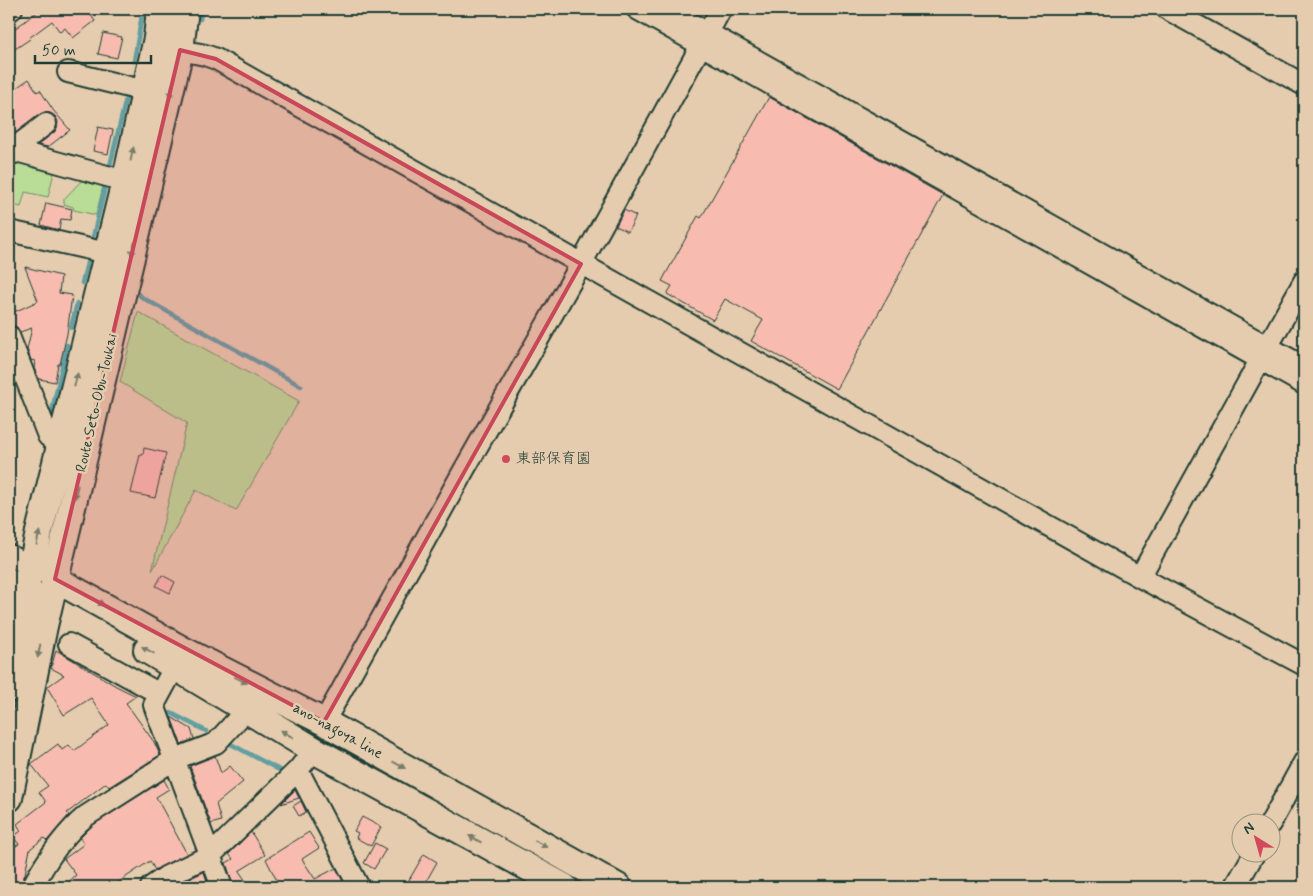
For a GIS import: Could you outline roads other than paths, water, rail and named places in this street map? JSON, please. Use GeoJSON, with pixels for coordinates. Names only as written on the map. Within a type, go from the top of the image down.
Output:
{"type":"FeatureCollection","features":[{"type":"Feature","properties":{"kind":"main road","name":"Route Seto-Obu-Toukai"},"geometry":{"type":"LineString","coordinates":[[9,688],[13,639],[23,614],[22,577],[60,446],[108,253],[157,38],[160,9]]}},
{"type":"Feature","properties":{"kind":"main road","name":"Route Seto-Obu-Toukai"},"geometry":{"type":"LineString","coordinates":[[9,798],[53,589],[180,50],[185,9]]}},
{"type":"Feature","properties":{"kind":"main road","name":"ano-nagoya line"},"geometry":{"type":"LineString","coordinates":[[53,589],[79,611],[314,750],[562,887]]}},
{"type":"Feature","properties":{"kind":"main road","name":"ano-nagoya line"},"geometry":{"type":"LineString","coordinates":[[53,589],[183,650],[324,722],[618,887]]}},
{"type":"Feature","properties":{"kind":"street"},"geometry":{"type":"LineString","coordinates":[[636,9],[704,39],[1264,352],[1304,367]]}},
{"type":"Feature","properties":{"kind":"street"},"geometry":{"type":"LineString","coordinates":[[665,9],[704,39]]}},
{"type":"Feature","properties":{"kind":"street"},"geometry":{"type":"LineString","coordinates":[[324,722],[464,470],[582,264],[721,9]]}},
{"type":"Feature","properties":{"kind":"street"},"geometry":{"type":"LineString","coordinates":[[1167,9],[1304,85]]}},
{"type":"Feature","properties":{"kind":"street"},"geometry":{"type":"LineString","coordinates":[[180,50],[206,55],[216,60],[1140,577],[1304,665]]}},
{"type":"Feature","properties":{"kind":"street"},"geometry":{"type":"LineString","coordinates":[[68,72],[145,91]]}},
{"type":"Feature","properties":{"kind":"street"},"geometry":{"type":"LineString","coordinates":[[14,146],[46,124]]}},
{"type":"Feature","properties":{"kind":"street"},"geometry":{"type":"LineString","coordinates":[[14,146],[125,182]]}},
{"type":"Feature","properties":{"kind":"street"},"geometry":{"type":"LineString","coordinates":[[9,231],[108,253]]}},
{"type":"Feature","properties":{"kind":"street"},"geometry":{"type":"LineString","coordinates":[[1140,577],[1304,281]]}},
{"type":"Feature","properties":{"kind":"street"},"geometry":{"type":"LineString","coordinates":[[9,336],[17,384],[48,436],[60,446]]}},
{"type":"Feature","properties":{"kind":"street"},"geometry":{"type":"LineString","coordinates":[[1264,352],[1304,384]]}},
{"type":"Feature","properties":{"kind":"street"},"geometry":{"type":"LineString","coordinates":[[9,555],[22,577],[53,589]]}},
{"type":"Feature","properties":{"kind":"street"},"geometry":{"type":"LineString","coordinates":[[69,644],[160,694]]}},
{"type":"Feature","properties":{"kind":"street"},"geometry":{"type":"LineString","coordinates":[[174,666],[154,705],[222,887]]}},
{"type":"Feature","properties":{"kind":"street"},"geometry":{"type":"LineString","coordinates":[[32,887],[73,826],[175,759],[216,743],[247,709]]}},
{"type":"Feature","properties":{"kind":"street"},"geometry":{"type":"LineString","coordinates":[[151,887],[167,876],[211,855],[298,770],[314,750]]}},
{"type":"Feature","properties":{"kind":"street"},"geometry":{"type":"LineString","coordinates":[[1275,814],[1304,762]]}},
{"type":"Feature","properties":{"kind":"street"},"geometry":{"type":"LineString","coordinates":[[298,770],[359,887]]}},
{"type":"Feature","properties":{"kind":"street"},"geometry":{"type":"LineString","coordinates":[[1236,887],[1249,864]]}},
{"type":"Feature","properties":{"kind":"waterway"},"geometry":{"type":"LineString","coordinates":[[134,61],[143,9]]}},
{"type":"Feature","properties":{"kind":"waterway"},"geometry":{"type":"LineString","coordinates":[[200,19],[202,9]]}},
{"type":"Feature","properties":{"kind":"waterway"},"geometry":{"type":"LineString","coordinates":[[109,170],[127,94]]}},
{"type":"Feature","properties":{"kind":"waterway"},"geometry":{"type":"LineString","coordinates":[[91,245],[106,183]]}},
{"type":"Feature","properties":{"kind":"waterway"},"geometry":{"type":"LineString","coordinates":[[82,283],[89,255]]}},
{"type":"Feature","properties":{"kind":"waterway"},"geometry":{"type":"LineString","coordinates":[[138,294],[301,386]]}},
{"type":"Feature","properties":{"kind":"waterway"},"geometry":{"type":"LineString","coordinates":[[71,328],[77,303]]}},
{"type":"Feature","properties":{"kind":"waterway"},"geometry":{"type":"LineString","coordinates":[[51,415],[67,345]]}},
{"type":"Feature","properties":{"kind":"waterway"},"geometry":{"type":"LineString","coordinates":[[171,713],[206,731]]}},
{"type":"Feature","properties":{"kind":"waterway"},"geometry":{"type":"LineString","coordinates":[[229,743],[285,773]]}},
{"type":"Feature","properties":{"kind":"place","name":"東部保育園"},"geometry":{"type":"Point","coordinates":[506,459]}}]}
